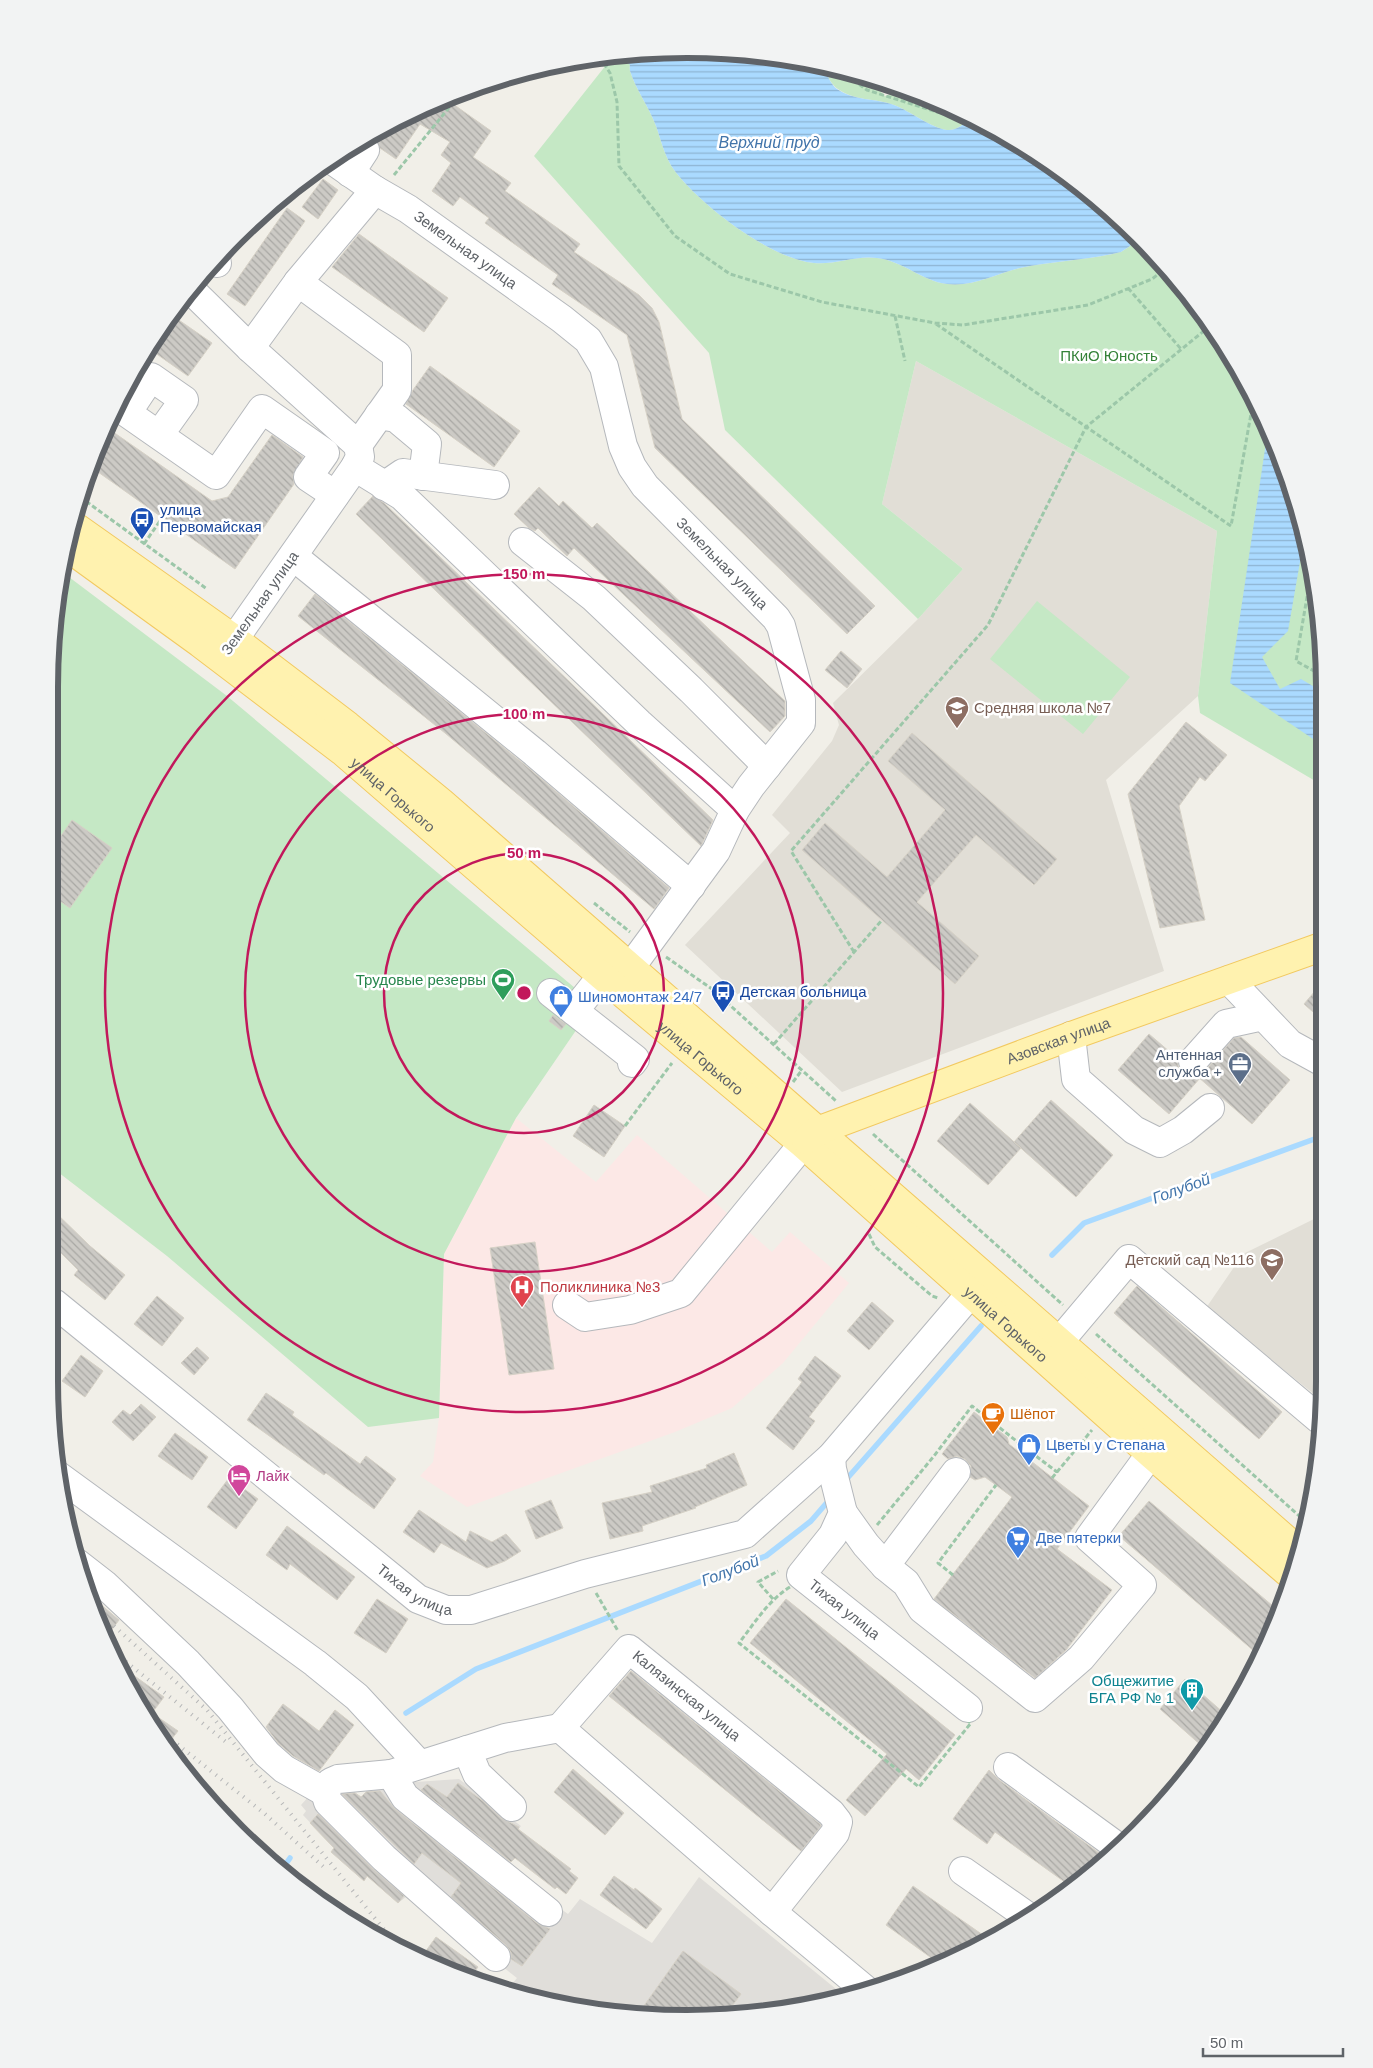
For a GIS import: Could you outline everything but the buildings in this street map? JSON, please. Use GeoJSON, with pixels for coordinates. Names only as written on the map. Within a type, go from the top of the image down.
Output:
{"type":"FeatureCollection","features":[{"type":"Feature","properties":{"kind":"main road","name":"улица Горького"},"geometry":{"type":"LineString","coordinates":[[78,529],[227,649],[602,976],[810,1137],[1059,1342],[1293,1546]]}},
{"type":"Feature","properties":{"kind":"main road","name":"улица Горького"},"geometry":{"type":"LineString","coordinates":[[73,551],[348,726],[413,779],[630,968],[810,1137],[971,1293],[1152,1456],[1286,1571]]}},
{"type":"Feature","properties":{"kind":"main road","name":"Азовская улица"},"geometry":{"type":"LineString","coordinates":[[810,1137],[854,1117],[1071,1036],[1316,949]]}},
{"type":"Feature","properties":{"kind":"street"},"geometry":{"type":"LineString","coordinates":[[341,166],[365,150],[363,147]]}},
{"type":"Feature","properties":{"kind":"street","name":"Земельная улица"},"geometry":{"type":"LineString","coordinates":[[341,166],[375,190],[408,209],[588,340],[604,367],[623,446],[632,467],[645,486],[776,618],[781,626],[801,700],[801,723],[767,766],[736,810],[716,850],[630,968]]}},
{"type":"Feature","properties":{"kind":"street"},"geometry":{"type":"LineString","coordinates":[[250,348],[298,282],[375,190]]}},
{"type":"Feature","properties":{"kind":"street","name":"Земельная улица"},"geometry":{"type":"LineString","coordinates":[[227,649],[335,495],[379,415],[397,390],[396,355],[298,282]]}},
{"type":"Feature","properties":{"kind":"street"},"geometry":{"type":"LineString","coordinates":[[195,294],[356,456],[639,723],[736,810]]}},
{"type":"Feature","properties":{"kind":"street"},"geometry":{"type":"LineString","coordinates":[[159,436],[216,475],[262,409],[325,452],[308,477],[335,495]]}},
{"type":"Feature","properties":{"kind":"street"},"geometry":{"type":"LineString","coordinates":[[379,415],[396,418],[427,444],[424,476]]}},
{"type":"Feature","properties":{"kind":"street"},"geometry":{"type":"LineString","coordinates":[[393,491],[403,473],[495,485]]}},
{"type":"Feature","properties":{"kind":"street"},"geometry":{"type":"LineString","coordinates":[[523,542],[594,598],[691,690],[767,766]]}},
{"type":"Feature","properties":{"kind":"street"},"geometry":{"type":"LineString","coordinates":[[293,556],[535,753],[691,886]]}},
{"type":"Feature","properties":{"kind":"street"},"geometry":{"type":"LineString","coordinates":[[574,1011],[602,976]]}},
{"type":"Feature","properties":{"kind":"street"},"geometry":{"type":"LineString","coordinates":[[1229,980],[1290,1044],[1316,1058]]}},
{"type":"Feature","properties":{"kind":"street"},"geometry":{"type":"LineString","coordinates":[[551,993],[635,1059],[632,1063]]}},
{"type":"Feature","properties":{"kind":"street"},"geometry":{"type":"LineString","coordinates":[[1193,1061],[1226,1024],[1264,1016]]}},
{"type":"Feature","properties":{"kind":"street"},"geometry":{"type":"LineString","coordinates":[[1071,1036],[1076,1080],[1134,1130],[1160,1142],[1183,1130],[1210,1108]]}},
{"type":"Feature","properties":{"kind":"street"},"geometry":{"type":"LineString","coordinates":[[567,1305],[585,1317],[630,1310],[680,1293],[810,1137]]}},
{"type":"Feature","properties":{"kind":"street"},"geometry":{"type":"LineString","coordinates":[[1059,1342],[1129,1259],[1314,1415]]}},
{"type":"Feature","properties":{"kind":"street","name":"Тихая улица"},"geometry":{"type":"LineString","coordinates":[[58,1307],[418,1599],[446,1610],[471,1610],[585,1574],[745,1534],[832,1463],[971,1293]]}},
{"type":"Feature","properties":{"kind":"street"},"geometry":{"type":"LineString","coordinates":[[832,1463],[844,1513],[866,1545],[885,1566],[906,1583],[922,1609],[1035,1698],[1082,1658],[1142,1585],[1088,1538],[1146,1460],[1152,1456]]}},
{"type":"Feature","properties":{"kind":"street"},"geometry":{"type":"LineString","coordinates":[[885,1566],[956,1472]]}},
{"type":"Feature","properties":{"kind":"street"},"geometry":{"type":"LineString","coordinates":[[67,1489],[315,1663],[357,1697],[419,1764]]}},
{"type":"Feature","properties":{"kind":"street","name":"Тихая улица"},"geometry":{"type":"LineString","coordinates":[[844,1513],[833,1535],[801,1575],[968,1708]]}},
{"type":"Feature","properties":{"kind":"street"},"geometry":{"type":"LineString","coordinates":[[87,1571],[104,1584],[188,1663],[230,1708],[267,1754],[284,1769],[325,1792],[328,1802],[384,1858],[496,1957]]}},
{"type":"Feature","properties":{"kind":"street","name":"Калязинская улица"},"geometry":{"type":"LineString","coordinates":[[560,1728],[629,1649],[831,1813],[838,1822],[835,1833],[772,1912]]}},
{"type":"Feature","properties":{"kind":"street"},"geometry":{"type":"LineString","coordinates":[[325,1792],[331,1782],[338,1779],[392,1774],[505,1738],[560,1728],[772,1912],[860,1986]]}},
{"type":"Feature","properties":{"kind":"street"},"geometry":{"type":"LineString","coordinates":[[467,1750],[477,1774],[512,1807]]}},
{"type":"Feature","properties":{"kind":"street"},"geometry":{"type":"LineString","coordinates":[[1008,1767],[1113,1843]]}},
{"type":"Feature","properties":{"kind":"street"},"geometry":{"type":"LineString","coordinates":[[392,1774],[404,1797],[548,1912]]}},
{"type":"Feature","properties":{"kind":"street"},"geometry":{"type":"LineString","coordinates":[[963,1871],[1022,1913]]}},
{"type":"Feature","properties":{"kind":"path"},"geometry":{"type":"LineString","coordinates":[[591,65],[605,65],[610,74],[617,102],[620,166],[675,236],[730,274],[822,302],[935,323],[963,325],[1088,305],[1152,279],[1160,274]]}},
{"type":"Feature","properties":{"kind":"path"},"geometry":{"type":"LineString","coordinates":[[855,81],[867,90],[945,113]]}},
{"type":"Feature","properties":{"kind":"path"},"geometry":{"type":"LineString","coordinates":[[375,190],[399,171],[453,103]]}},
{"type":"Feature","properties":{"kind":"path"},"geometry":{"type":"LineString","coordinates":[[1128,288],[1182,350]]}},
{"type":"Feature","properties":{"kind":"path"},"geometry":{"type":"LineString","coordinates":[[895,316],[904,361]]}},
{"type":"Feature","properties":{"kind":"path"},"geometry":{"type":"LineString","coordinates":[[935,323],[1231,526],[1252,410]]}},
{"type":"Feature","properties":{"kind":"path"},"geometry":{"type":"LineString","coordinates":[[854,952],[791,851],[988,625],[1086,427],[1205,331]]}},
{"type":"Feature","properties":{"kind":"path"},"geometry":{"type":"LineString","coordinates":[[86,501],[213,594]]}},
{"type":"Feature","properties":{"kind":"path"},"geometry":{"type":"LineString","coordinates":[[144,544],[162,518]]}},
{"type":"Feature","properties":{"kind":"path"},"geometry":{"type":"LineString","coordinates":[[1308,592],[1296,661],[1315,672]]}},
{"type":"Feature","properties":{"kind":"path"},"geometry":{"type":"LineString","coordinates":[[593,902],[646,946],[669,958],[712,989],[854,1117]]}},
{"type":"Feature","properties":{"kind":"path"},"geometry":{"type":"LineString","coordinates":[[774,1044],[882,920]]}},
{"type":"Feature","properties":{"kind":"path"},"geometry":{"type":"LineString","coordinates":[[625,1126],[677,1057]]}},
{"type":"Feature","properties":{"kind":"path"},"geometry":{"type":"LineString","coordinates":[[1052,1478],[1095,1426]]}},
{"type":"Feature","properties":{"kind":"path"},"geometry":{"type":"LineString","coordinates":[[1020,1453],[1024,1448],[1057,1472]]}},
{"type":"Feature","properties":{"kind":"path"},"geometry":{"type":"LineString","coordinates":[[954,1575],[938,1562],[996,1485]]}},
{"type":"Feature","properties":{"kind":"path"},"geometry":{"type":"LineString","coordinates":[[585,1574],[629,1649]]}},
{"type":"Feature","properties":{"kind":"path"},"geometry":{"type":"LineString","coordinates":[[797,1582],[970,1723],[919,1787],[739,1643],[773,1599],[785,1588],[797,1582]]}},
{"type":"Feature","properties":{"kind":"shaded area","name":"Средняя школа №7"},"geometry":{"type":"Polygon","coordinates":[[[916,361],[1217,531],[1198,696],[1106,780],[1164,971],[842,1092],[685,945],[790,833],[772,815],[832,741],[839,725],[833,703],[918,619],[963,569],[882,504],[916,361]],[[912,733],[888,761],[945,810],[887,877],[825,823],[802,850],[955,984],[917,902],[976,835],[1033,885],[1057,859],[912,733]]]}},
{"type":"Feature","properties":{"kind":"shaded area"},"geometry":{"type":"Polygon","coordinates":[[[516,1118],[596,1182],[637,1135],[772,1252],[790,1232],[849,1283],[783,1363],[732,1408],[675,1432],[467,1507],[420,1476],[433,1462],[439,1418],[444,1254],[516,1118]]]}},
{"type":"Feature","properties":{"kind":"shaded area","name":"Детский сад №116"},"geometry":{"type":"Polygon","coordinates":[[[1316,1218],[1315,1395],[1206,1308],[1243,1254],[1316,1218]]]}},
{"type":"Feature","properties":{"kind":"shaded area"},"geometry":{"type":"Polygon","coordinates":[[[459,1779],[521,1826],[505,1845],[517,1855],[505,1869],[568,1914],[580,1899],[652,1943],[699,1877],[839,1991],[769,2005],[728,2009],[686,2010],[604,2005],[564,1998],[511,1985],[517,1978],[410,1894],[398,1903],[367,1876],[364,1881],[331,1852],[334,1848],[303,1815],[306,1811],[301,1805],[310,1795],[346,1785],[361,1797],[372,1785],[459,1779]]]}},
{"type":"Feature","properties":{"kind":"green space","name":"ПКиО Юность"},"geometry":{"type":"Polygon","coordinates":[[[631,60],[630,71],[653,119],[665,152],[672,167],[683,181],[716,212],[736,227],[756,240],[796,259],[814,263],[830,263],[869,257],[877,258],[895,263],[938,282],[966,284],[1020,268],[1121,252],[1132,243],[1186,304],[1231,372],[1251,408],[1282,484],[1294,524],[1310,604],[1316,686],[1316,781],[1200,713],[1198,696],[1217,531],[916,361],[882,504],[963,569],[918,619],[725,430],[709,353],[534,156],[608,63],[631,60]]]}},
{"type":"Feature","properties":{"kind":"green space"},"geometry":{"type":"Polygon","coordinates":[[[826,74],[877,87],[885,96],[894,93],[966,122],[954,129],[941,129],[894,105],[844,93],[833,85],[826,74]]]}},
{"type":"Feature","properties":{"kind":"green space"},"geometry":{"type":"Polygon","coordinates":[[[68,576],[227,696],[594,1004],[516,1118],[444,1254],[439,1418],[368,1427],[167,1256],[58,1172],[58,686],[59,645],[68,576]]]}},
{"type":"Feature","properties":{"kind":"green space"},"geometry":{"type":"Polygon","coordinates":[[[1037,601],[1130,677],[1083,734],[990,659],[1037,601]]]}},
{"type":"Feature","properties":{"kind":"water","name":"Верхний пруд"},"geometry":{"type":"Polygon","coordinates":[[[686,58],[728,59],[769,63],[826,74],[837,89],[850,96],[894,105],[941,129],[954,129],[966,122],[1001,142],[1069,187],[1132,243],[1121,252],[1020,268],[966,284],[938,282],[895,263],[877,258],[869,257],[830,263],[814,263],[796,259],[756,240],[736,227],[716,212],[683,181],[672,167],[665,152],[653,119],[630,71],[631,60],[686,58]]]}},
{"type":"Feature","properties":{"kind":"water"},"geometry":{"type":"Polygon","coordinates":[[[1266,442],[1282,484],[1301,556],[1288,631],[1262,657],[1280,689],[1301,679],[1316,688],[1316,741],[1230,683],[1266,442]]]}},
{"type":"Feature","properties":{"kind":"waterway","name":"Голубой"},"geometry":{"type":"LineString","coordinates":[[1052,1255],[1084,1223],[1316,1138]]}},
{"type":"Feature","properties":{"kind":"waterway","name":"Голубой"},"geometry":{"type":"LineString","coordinates":[[844,1482],[981,1326]]}},
{"type":"Feature","properties":{"kind":"waterway","name":"Голубой"},"geometry":{"type":"LineString","coordinates":[[406,1713],[476,1669],[766,1556],[811,1521],[830,1499]]}},
{"type":"Feature","properties":{"kind":"waterway","name":"Голубой"},"geometry":{"type":"LineString","coordinates":[[285,1865],[290,1858]]}},
{"type":"Feature","properties":{"kind":"railway"},"geometry":{"type":"LineString","coordinates":[[114,1626],[207,1710],[388,1935]]}},
{"type":"Feature","properties":{"kind":"railway"},"geometry":{"type":"LineString","coordinates":[[121,1658],[226,1742]]}},
{"type":"Feature","properties":{"kind":"railway"},"geometry":{"type":"LineString","coordinates":[[172,1740],[265,1814],[327,1870]]}},
{"type":"Feature","properties":{"kind":"place","name":"улица Первомайская"},"geometry":{"type":"Point","coordinates":[142,540]}},
{"type":"Feature","properties":{"kind":"place","name":"Средняя школа №7"},"geometry":{"type":"Point","coordinates":[957,729]}},
{"type":"Feature","properties":{"kind":"place","name":"Трудовые резервы"},"geometry":{"type":"Point","coordinates":[503,1001]}},
{"type":"Feature","properties":{"kind":"place","name":"Детская больница"},"geometry":{"type":"Point","coordinates":[723,1013]}},
{"type":"Feature","properties":{"kind":"place","name":"Шиномонтаж 24/7"},"geometry":{"type":"Point","coordinates":[561,1018]}},
{"type":"Feature","properties":{"kind":"place","name":"Антенная служба +"},"geometry":{"type":"Point","coordinates":[1240,1085]}},
{"type":"Feature","properties":{"kind":"place","name":"Детский сад №116"},"geometry":{"type":"Point","coordinates":[1272,1281]}},
{"type":"Feature","properties":{"kind":"place","name":"Поликлиника №3"},"geometry":{"type":"Point","coordinates":[522,1308]}},
{"type":"Feature","properties":{"kind":"place","name":"Шёпот"},"geometry":{"type":"Point","coordinates":[993,1435]}},
{"type":"Feature","properties":{"kind":"place","name":"Цветы у Степана"},"geometry":{"type":"Point","coordinates":[1029,1466]}},
{"type":"Feature","properties":{"kind":"place","name":"Лайк"},"geometry":{"type":"Point","coordinates":[239,1497]}},
{"type":"Feature","properties":{"kind":"place","name":"Две пятерки"},"geometry":{"type":"Point","coordinates":[1018,1559]}},
{"type":"Feature","properties":{"kind":"place","name":"Общежитие БГА РФ № 1"},"geometry":{"type":"Point","coordinates":[1192,1711]}}]}
